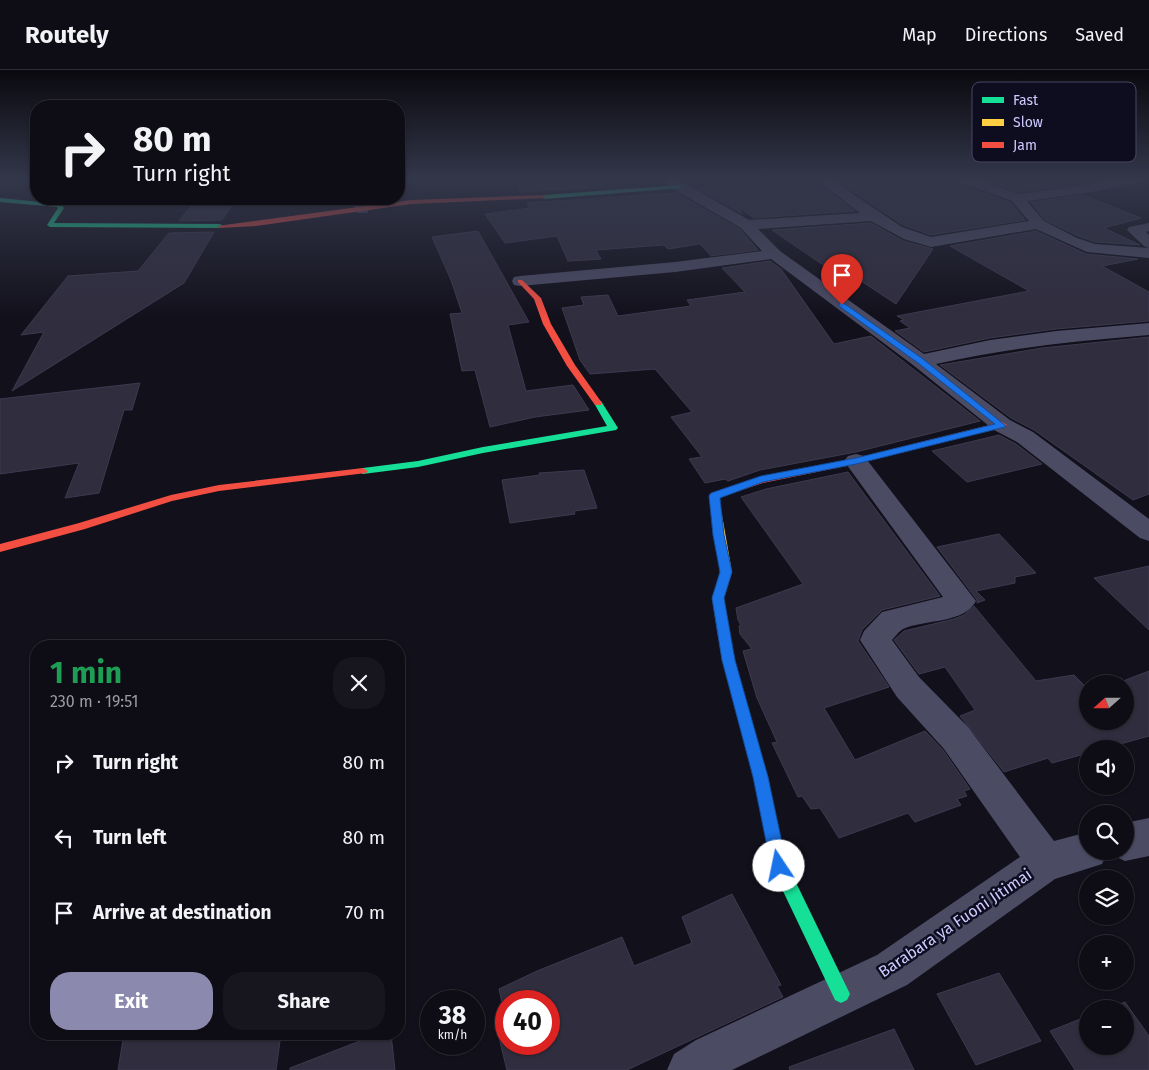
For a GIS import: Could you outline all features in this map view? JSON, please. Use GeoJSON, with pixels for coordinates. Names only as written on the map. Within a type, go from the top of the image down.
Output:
{"type":"FeatureCollection","features":[{"type":"Feature","properties":{"kind":"street"},"geometry":{"type":"LineString","coordinates":[[59,225],[92,227],[204,227],[244,225]]}},
{"type":"Feature","properties":{"kind":"street"},"geometry":{"type":"LineString","coordinates":[[746,225],[751,225]]}},
{"type":"Feature","properties":{"kind":"street"},"geometry":{"type":"LineString","coordinates":[[746,225],[774,254],[920,361],[1002,426],[1025,438],[1149,532]]}},
{"type":"Feature","properties":{"kind":"street"},"geometry":{"type":"LineString","coordinates":[[889,225],[909,236],[932,242],[1034,225]]}},
{"type":"Feature","properties":{"kind":"street"},"geometry":{"type":"LineString","coordinates":[[1040,225],[1093,248],[1149,253]]}},
{"type":"Feature","properties":{"kind":"street"},"geometry":{"type":"LineString","coordinates":[[1149,228],[1134,230],[1149,243]]}},
{"type":"Feature","properties":{"kind":"street"},"geometry":{"type":"LineString","coordinates":[[520,281],[675,267],[774,254]]}},
{"type":"Feature","properties":{"kind":"street"},"geometry":{"type":"LineString","coordinates":[[0,548],[81,526],[171,498],[218,488],[418,464],[483,450],[613,428],[596,399],[571,366],[547,324],[537,298],[520,281]]}},
{"type":"Feature","properties":{"kind":"street"},"geometry":{"type":"LineString","coordinates":[[920,361],[990,346],[1056,337],[1149,329]]}},
{"type":"Feature","properties":{"kind":"street"},"geometry":{"type":"LineString","coordinates":[[841,994],[779,866],[761,777],[728,660],[718,598],[726,572],[714,496],[761,480],[856,461],[1002,426]]}},
{"type":"Feature","properties":{"kind":"street"},"geometry":{"type":"LineString","coordinates":[[856,461],[962,601],[951,606],[892,620],[875,640],[908,687],[956,738],[1046,862]]}},
{"type":"Feature","properties":{"kind":"street"},"geometry":{"type":"LineString","coordinates":[[1134,840],[1149,836]]}},
{"type":"Feature","properties":{"kind":"street","name":"Barabara ya Fuoni Jitimai"},"geometry":{"type":"LineString","coordinates":[[690,1070],[712,1056],[892,970],[1046,862],[1079,854]]}},
{"type":"Feature","properties":{"kind":"building"},"geometry":{"type":"Polygon","coordinates":[[[492,225],[732,225],[740,229],[758,250],[711,256],[700,244],[668,249],[664,245],[596,250],[601,259],[568,261],[557,236],[505,243],[492,225]]]}},
{"type":"Feature","properties":{"kind":"building"},"geometry":{"type":"Polygon","coordinates":[[[874,225],[903,241],[933,249],[896,304],[843,269],[832,271],[772,230],[874,225]]]}},
{"type":"Feature","properties":{"kind":"building"},"geometry":{"type":"Polygon","coordinates":[[[902,225],[996,225],[931,235],[902,225]]]}},
{"type":"Feature","properties":{"kind":"building"},"geometry":{"type":"Polygon","coordinates":[[[1055,225],[1116,225],[1104,228],[1140,245],[1095,242],[1055,225]]]}},
{"type":"Feature","properties":{"kind":"building"},"geometry":{"type":"Polygon","coordinates":[[[478,231],[529,322],[508,325],[526,391],[573,385],[589,410],[535,417],[490,427],[475,370],[462,371],[450,314],[462,313],[451,280],[432,237],[478,231]]]}},
{"type":"Feature","properties":{"kind":"building"},"geometry":{"type":"Polygon","coordinates":[[[1036,231],[1086,254],[1138,259],[1102,266],[1149,292],[1149,321],[1056,329],[990,338],[924,352],[895,331],[910,328],[900,321],[904,320],[897,316],[1029,291],[950,246],[1036,231]]]}},
{"type":"Feature","properties":{"kind":"building"},"geometry":{"type":"Polygon","coordinates":[[[214,232],[184,283],[12,391],[44,332],[21,335],[68,276],[138,271],[169,233],[214,232]]]}},
{"type":"Feature","properties":{"kind":"building"},"geometry":{"type":"Polygon","coordinates":[[[770,261],[781,269],[834,344],[871,336],[980,421],[856,452],[760,470],[728,481],[725,479],[705,483],[689,459],[702,457],[671,417],[692,412],[655,369],[590,374],[580,360],[562,308],[584,305],[581,297],[608,295],[618,316],[691,306],[687,300],[745,292],[722,268],[770,261]]]}},
{"type":"Feature","properties":{"kind":"building"},"geometry":{"type":"Polygon","coordinates":[[[1149,337],[1149,494],[1133,500],[1034,430],[1011,418],[940,365],[1042,348],[1149,337]]]}},
{"type":"Feature","properties":{"kind":"building"},"geometry":{"type":"Polygon","coordinates":[[[140,383],[132,410],[124,410],[99,493],[65,498],[79,463],[0,474],[0,399],[140,383]]]}},
{"type":"Feature","properties":{"kind":"building"},"geometry":{"type":"Polygon","coordinates":[[[999,435],[1016,444],[1042,464],[967,482],[932,451],[999,435]]]}},
{"type":"Feature","properties":{"kind":"building"},"geometry":{"type":"Polygon","coordinates":[[[584,470],[597,508],[574,511],[575,514],[510,523],[502,480],[540,475],[539,473],[584,470]]]}},
{"type":"Feature","properties":{"kind":"building"},"geometry":{"type":"Polygon","coordinates":[[[848,472],[940,596],[882,610],[862,630],[858,641],[889,687],[824,708],[855,760],[925,731],[943,750],[970,789],[964,791],[967,796],[957,799],[961,805],[915,822],[908,813],[839,838],[820,808],[811,809],[802,796],[798,797],[772,743],[777,742],[757,698],[743,651],[752,649],[740,634],[739,626],[741,625],[736,608],[803,584],[741,497],[766,489],[848,472]]]}},
{"type":"Feature","properties":{"kind":"building"},"geometry":{"type":"Polygon","coordinates":[[[999,534],[1036,573],[1015,577],[1015,583],[976,591],[985,600],[977,603],[977,600],[937,547],[999,534]]]}},
{"type":"Feature","properties":{"kind":"building"},"geometry":{"type":"Polygon","coordinates":[[[1149,566],[1149,630],[1094,578],[1149,566]]]}},
{"type":"Feature","properties":{"kind":"building"},"geometry":{"type":"Polygon","coordinates":[[[974,606],[1036,681],[1074,675],[1079,680],[1079,730],[1134,730],[1134,677],[1149,671],[1149,736],[1134,740],[1079,740],[1079,756],[1052,763],[1048,758],[1004,772],[960,716],[975,710],[945,667],[919,674],[894,640],[904,631],[964,615],[974,606]]]}},
{"type":"Feature","properties":{"kind":"building"},"geometry":{"type":"Polygon","coordinates":[[[732,894],[781,985],[777,986],[783,997],[627,1070],[507,1070],[503,1055],[560,1055],[560,990],[499,989],[537,971],[622,937],[634,966],[692,943],[682,917],[732,894]]]}},
{"type":"Feature","properties":{"kind":"building"},"geometry":{"type":"Polygon","coordinates":[[[999,973],[1041,1041],[976,1065],[937,994],[999,973]]]}},
{"type":"Feature","properties":{"kind":"building"},"geometry":{"type":"Polygon","coordinates":[[[1134,1015],[1149,1036],[1149,1070],[1075,1070],[1050,1031],[1079,1020],[1079,1055],[1134,1055],[1134,1015]]]}},
{"type":"Feature","properties":{"kind":"building"},"geometry":{"type":"Polygon","coordinates":[[[894,1029],[914,1070],[790,1070],[789,1067],[894,1029]]]}},
{"type":"Feature","properties":{"kind":"building"},"geometry":{"type":"Polygon","coordinates":[[[123,1040],[280,1040],[276,1070],[118,1070],[123,1040]]]}},
{"type":"Feature","properties":{"kind":"building"},"geometry":{"type":"Polygon","coordinates":[[[362,1040],[392,1040],[395,1070],[290,1070],[290,1068],[362,1040]]]}},
{"type":"Feature","properties":{"kind":"traffic: fast"},"geometry":{"type":"LineString","coordinates":[[50,225],[220,226]]}},
{"type":"Feature","properties":{"kind":"traffic: fast"},"geometry":{"type":"LineString","coordinates":[[363,471],[418,464],[483,450],[613,428],[598,403]]}},
{"type":"Feature","properties":{"kind":"traffic: fast"},"geometry":{"type":"LineString","coordinates":[[768,812],[779,866],[841,994]]}},
{"type":"Feature","properties":{"kind":"traffic: slow"},"geometry":{"type":"LineString","coordinates":[[718,495],[714,496],[726,572],[718,598],[728,660],[761,777],[768,812]]}},
{"type":"Feature","properties":{"kind":"traffic: jam"},"geometry":{"type":"LineString","coordinates":[[220,226],[244,225]]}},
{"type":"Feature","properties":{"kind":"traffic: jam"},"geometry":{"type":"LineString","coordinates":[[520,281],[537,298],[547,324],[571,366],[598,403]]}},
{"type":"Feature","properties":{"kind":"traffic: jam"},"geometry":{"type":"LineString","coordinates":[[718,495],[761,480],[856,461],[1002,425]]}},
{"type":"Feature","properties":{"kind":"traffic: jam"},"geometry":{"type":"LineString","coordinates":[[0,548],[81,526],[171,498],[219,488],[363,471]]}},
{"type":"Feature","properties":{"kind":"route"},"geometry":{"type":"LineString","coordinates":[[779,866],[761,777],[728,660],[718,598],[726,572],[714,496],[761,480],[856,461],[1002,426],[920,361],[842,305]]}}]}
